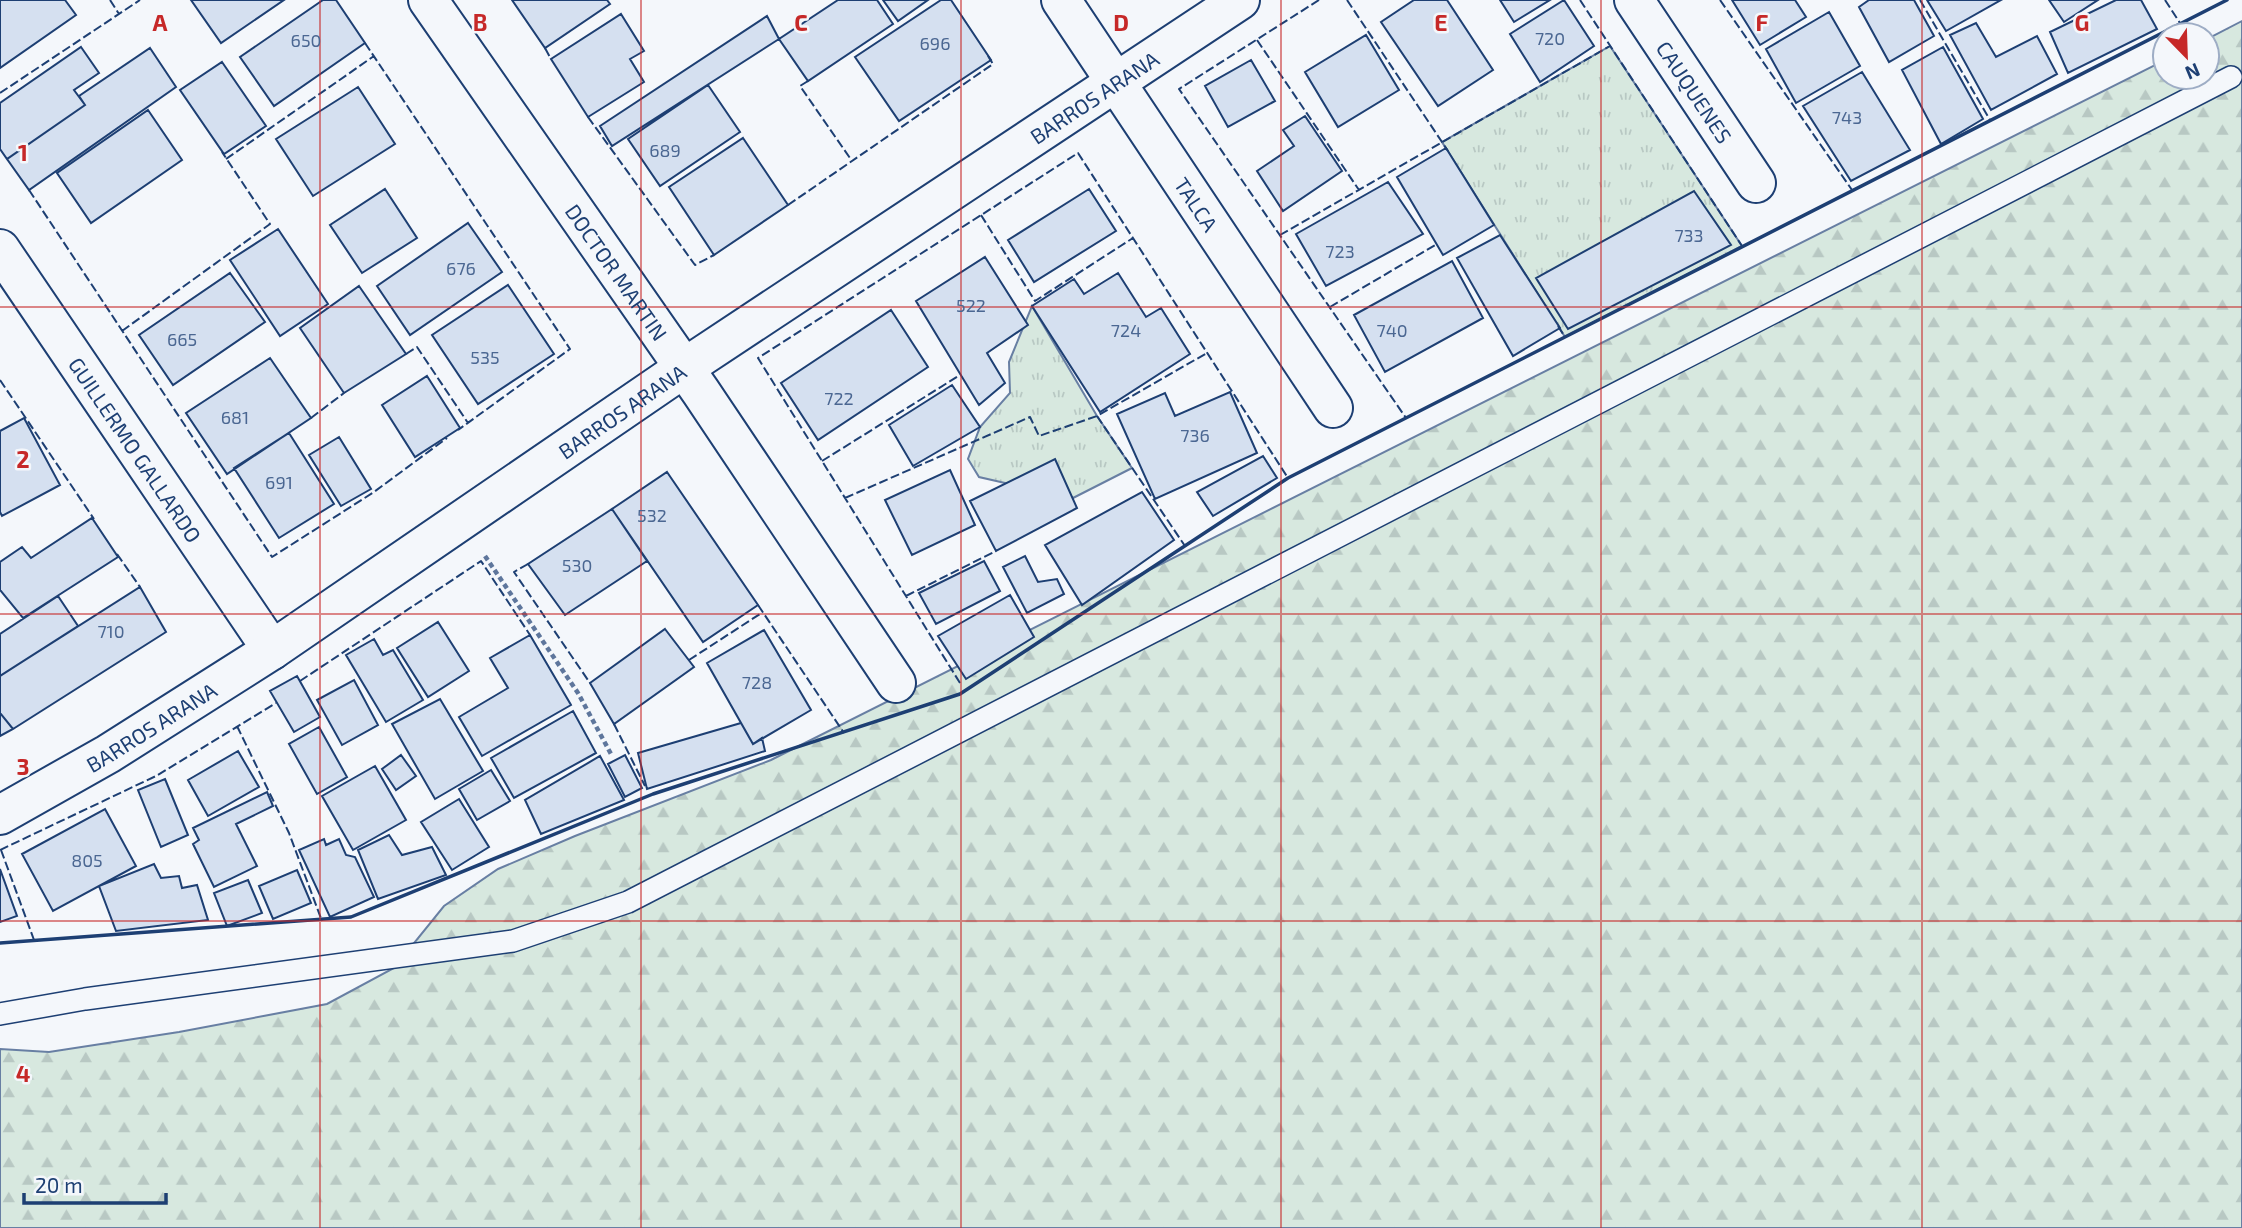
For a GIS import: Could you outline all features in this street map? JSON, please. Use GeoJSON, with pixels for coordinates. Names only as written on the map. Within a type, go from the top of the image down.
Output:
{"type":"FeatureCollection","features":[{"type":"Feature","properties":{"kind":"street","name":"DOCTOR MARTIN"},"geometry":{"type":"LineString","coordinates":[[428,0],[684,368],[895,683]]}},
{"type":"Feature","properties":{"kind":"street","name":"TALCA"},"geometry":{"type":"LineString","coordinates":[[1061,0],[1334,408]]}},
{"type":"Feature","properties":{"kind":"street","name":"BARROS ARANA"},"geometry":{"type":"LineString","coordinates":[[0,816],[108,754],[272,650],[684,368],[1240,0]]}},
{"type":"Feature","properties":{"kind":"street","name":"CAUQUENES"},"geometry":{"type":"LineString","coordinates":[[1634,0],[1756,183]]}},
{"type":"Feature","properties":{"kind":"street","name":"GUILLERMO GALLARDO"},"geometry":{"type":"LineString","coordinates":[[0,249],[272,650]]}},
{"type":"Feature","properties":{"kind":"lane"},"geometry":{"type":"LineString","coordinates":[[0,1014],[85,999],[513,941],[628,902],[2231,77]]}},
{"type":"Feature","properties":{"kind":"path"},"geometry":{"type":"LineString","coordinates":[[485,555],[578,693],[611,754]]}},
{"type":"Feature","properties":{"kind":"green space"},"geometry":{"type":"Polygon","coordinates":[[[2242,21],[2242,1228],[0,1228],[0,1049],[49,1052],[179,1032],[327,1004],[394,968],[444,906],[498,869],[771,760],[2151,67],[2151,91],[2221,91],[2221,32],[2242,21]]]}},
{"type":"Feature","properties":{"kind":"green space"},"geometry":{"type":"Polygon","coordinates":[[[1610,46],[1742,246],[1565,337],[1442,142],[1610,46]]]}},
{"type":"Feature","properties":{"kind":"green space"},"geometry":{"type":"Polygon","coordinates":[[[1032,306],[1097,416],[1132,468],[1073,498],[1054,488],[1005,483],[979,477],[968,459],[980,427],[1010,393],[1009,362],[1032,306]]]}},
{"type":"Feature","properties":{"kind":"building"},"geometry":{"type":"Polygon","coordinates":[[[0,0],[65,0],[76,15],[0,68],[0,0]]]}},
{"type":"Feature","properties":{"kind":"building"},"geometry":{"type":"Polygon","coordinates":[[[191,0],[284,0],[221,43],[191,0]]]}},
{"type":"Feature","properties":{"kind":"building"},"geometry":{"type":"Polygon","coordinates":[[[323,0],[336,0],[365,43],[274,106],[240,57],[323,0]]]}},
{"type":"Feature","properties":{"kind":"building"},"geometry":{"type":"Polygon","coordinates":[[[512,0],[607,0],[610,4],[545,48],[512,0]]]}},
{"type":"Feature","properties":{"kind":"building"},"geometry":{"type":"Polygon","coordinates":[[[838,0],[877,0],[893,24],[808,81],[779,39],[838,0]]]}},
{"type":"Feature","properties":{"kind":"building"},"geometry":{"type":"Polygon","coordinates":[[[883,0],[928,0],[898,21],[883,0]]]}},
{"type":"Feature","properties":{"kind":"building"},"geometry":{"type":"Polygon","coordinates":[[[941,0],[951,0],[991,60],[899,121],[855,57],[941,0]]]}},
{"type":"Feature","properties":{"kind":"building"},"geometry":{"type":"Polygon","coordinates":[[[1414,0],[1447,0],[1493,70],[1438,106],[1381,22],[1414,0]]]}},
{"type":"Feature","properties":{"kind":"building"},"geometry":{"type":"Polygon","coordinates":[[[1500,0],[1550,0],[1514,22],[1500,0]]]}},
{"type":"Feature","properties":{"kind":"building"},"geometry":{"type":"Polygon","coordinates":[[[1564,0],[1594,46],[1540,82],[1510,34],[1564,0]]]}},
{"type":"Feature","properties":{"kind":"building"},"geometry":{"type":"Polygon","coordinates":[[[1732,0],[1795,0],[1806,17],[1760,45],[1732,0]]]}},
{"type":"Feature","properties":{"kind":"building"},"geometry":{"type":"Polygon","coordinates":[[[1869,0],[1914,0],[1934,36],[1889,62],[1859,7],[1869,0]]]}},
{"type":"Feature","properties":{"kind":"building"},"geometry":{"type":"Polygon","coordinates":[[[1927,0],[2001,0],[1946,31],[1927,0]]]}},
{"type":"Feature","properties":{"kind":"building"},"geometry":{"type":"Polygon","coordinates":[[[2049,0],[2098,0],[2064,22],[2049,0]]]}},
{"type":"Feature","properties":{"kind":"building"},"geometry":{"type":"Polygon","coordinates":[[[2116,0],[2141,0],[2153,21],[2151,32],[2068,73],[2050,32],[2116,0]]]}},
{"type":"Feature","properties":{"kind":"building"},"geometry":{"type":"Polygon","coordinates":[[[1829,12],[1860,66],[1796,103],[1766,49],[1829,12]]]}},
{"type":"Feature","properties":{"kind":"building"},"geometry":{"type":"Polygon","coordinates":[[[621,14],[644,51],[630,59],[644,82],[588,117],[551,59],[621,14]]]}},
{"type":"Feature","properties":{"kind":"building"},"geometry":{"type":"Polygon","coordinates":[[[767,16],[779,39],[612,146],[600,126],[767,16]]]}},
{"type":"Feature","properties":{"kind":"building"},"geometry":{"type":"Polygon","coordinates":[[[1976,23],[1996,57],[2037,36],[2057,74],[1991,110],[1950,35],[1976,23]]]}},
{"type":"Feature","properties":{"kind":"building"},"geometry":{"type":"Polygon","coordinates":[[[1366,35],[1399,90],[1338,127],[1305,72],[1366,35]]]}},
{"type":"Feature","properties":{"kind":"building"},"geometry":{"type":"Polygon","coordinates":[[[81,47],[99,73],[74,90],[85,105],[7,159],[0,149],[0,103],[81,47]]]}},
{"type":"Feature","properties":{"kind":"building"},"geometry":{"type":"Polygon","coordinates":[[[1943,47],[1983,119],[1941,144],[1902,70],[1943,47]]]}},
{"type":"Feature","properties":{"kind":"building"},"geometry":{"type":"Polygon","coordinates":[[[150,48],[176,87],[29,190],[7,159],[85,105],[79,96],[150,48]]]}},
{"type":"Feature","properties":{"kind":"building"},"geometry":{"type":"Polygon","coordinates":[[[1251,60],[1275,101],[1228,127],[1205,86],[1251,60]]]}},
{"type":"Feature","properties":{"kind":"building"},"geometry":{"type":"Polygon","coordinates":[[[222,62],[266,126],[224,154],[180,90],[222,62]]]}},
{"type":"Feature","properties":{"kind":"building"},"geometry":{"type":"Polygon","coordinates":[[[1862,72],[1910,150],[1851,181],[1803,106],[1862,72]]]}},
{"type":"Feature","properties":{"kind":"building"},"geometry":{"type":"Polygon","coordinates":[[[708,85],[740,132],[660,186],[628,139],[708,85]]]}},
{"type":"Feature","properties":{"kind":"building"},"geometry":{"type":"Polygon","coordinates":[[[358,87],[395,144],[313,196],[276,139],[358,87]]]}},
{"type":"Feature","properties":{"kind":"building"},"geometry":{"type":"Polygon","coordinates":[[[148,110],[182,160],[91,223],[57,173],[148,110]]]}},
{"type":"Feature","properties":{"kind":"building"},"geometry":{"type":"Polygon","coordinates":[[[1305,116],[1342,171],[1283,211],[1257,171],[1294,146],[1283,130],[1305,116]]]}},
{"type":"Feature","properties":{"kind":"building"},"geometry":{"type":"Polygon","coordinates":[[[743,138],[788,205],[714,255],[669,187],[743,138]]]}},
{"type":"Feature","properties":{"kind":"building"},"geometry":{"type":"Polygon","coordinates":[[[1446,148],[1494,225],[1443,255],[1397,177],[1446,148]]]}},
{"type":"Feature","properties":{"kind":"building"},"geometry":{"type":"Polygon","coordinates":[[[1388,182],[1423,234],[1326,286],[1296,234],[1388,182]]]}},
{"type":"Feature","properties":{"kind":"building"},"geometry":{"type":"Polygon","coordinates":[[[385,189],[417,238],[362,273],[330,225],[385,189]]]}},
{"type":"Feature","properties":{"kind":"building"},"geometry":{"type":"Polygon","coordinates":[[[1089,189],[1116,231],[1034,282],[1008,240],[1089,189]]]}},
{"type":"Feature","properties":{"kind":"building"},"geometry":{"type":"Polygon","coordinates":[[[1694,191],[1731,245],[1568,329],[1536,278],[1694,191]]]}},
{"type":"Feature","properties":{"kind":"building"},"geometry":{"type":"Polygon","coordinates":[[[468,223],[502,272],[410,335],[377,286],[468,223]]]}},
{"type":"Feature","properties":{"kind":"building"},"geometry":{"type":"Polygon","coordinates":[[[278,229],[328,304],[280,336],[230,260],[278,229]]]}},
{"type":"Feature","properties":{"kind":"building"},"geometry":{"type":"Polygon","coordinates":[[[1500,235],[1560,328],[1513,356],[1457,258],[1500,235]]]}},
{"type":"Feature","properties":{"kind":"building"},"geometry":{"type":"Polygon","coordinates":[[[985,257],[1028,325],[987,353],[1005,383],[979,405],[916,301],[985,257]]]}},
{"type":"Feature","properties":{"kind":"building"},"geometry":{"type":"Polygon","coordinates":[[[1452,261],[1483,318],[1385,372],[1354,315],[1452,261]]]}},
{"type":"Feature","properties":{"kind":"building"},"geometry":{"type":"Polygon","coordinates":[[[230,273],[265,322],[173,385],[139,335],[230,273]]]}},
{"type":"Feature","properties":{"kind":"building"},"geometry":{"type":"Polygon","coordinates":[[[1118,273],[1146,317],[1161,308],[1190,354],[1100,412],[1032,306],[1074,279],[1084,294],[1118,273]]]}},
{"type":"Feature","properties":{"kind":"building"},"geometry":{"type":"Polygon","coordinates":[[[508,285],[554,354],[478,404],[432,335],[508,285]]]}},
{"type":"Feature","properties":{"kind":"building"},"geometry":{"type":"Polygon","coordinates":[[[359,286],[406,354],[344,393],[300,328],[359,286]]]}},
{"type":"Feature","properties":{"kind":"building"},"geometry":{"type":"Polygon","coordinates":[[[891,310],[928,367],[818,440],[781,383],[891,310]]]}},
{"type":"Feature","properties":{"kind":"building"},"geometry":{"type":"Polygon","coordinates":[[[270,358],[311,418],[227,474],[186,413],[270,358]]]}},
{"type":"Feature","properties":{"kind":"building"},"geometry":{"type":"Polygon","coordinates":[[[427,376],[460,428],[415,457],[382,405],[427,376]]]}},
{"type":"Feature","properties":{"kind":"building"},"geometry":{"type":"Polygon","coordinates":[[[952,385],[980,427],[913,466],[889,425],[952,385]]]}},
{"type":"Feature","properties":{"kind":"building"},"geometry":{"type":"Polygon","coordinates":[[[1230,392],[1257,453],[1155,499],[1117,414],[1165,393],[1175,416],[1230,392]]]}},
{"type":"Feature","properties":{"kind":"building"},"geometry":{"type":"Polygon","coordinates":[[[24,418],[60,485],[2,516],[0,431],[24,418]]]}},
{"type":"Feature","properties":{"kind":"building"},"geometry":{"type":"Polygon","coordinates":[[[289,433],[334,504],[279,538],[234,468],[289,433]]]}},
{"type":"Feature","properties":{"kind":"building"},"geometry":{"type":"Polygon","coordinates":[[[339,437],[371,489],[341,506],[309,455],[339,437]]]}},
{"type":"Feature","properties":{"kind":"building"},"geometry":{"type":"Polygon","coordinates":[[[1263,456],[1277,478],[1213,516],[1197,492],[1263,456]]]}},
{"type":"Feature","properties":{"kind":"building"},"geometry":{"type":"Polygon","coordinates":[[[1055,459],[1077,508],[996,551],[970,501],[1055,459]]]}},
{"type":"Feature","properties":{"kind":"building"},"geometry":{"type":"Polygon","coordinates":[[[950,470],[975,525],[912,555],[885,500],[950,470]]]}},
{"type":"Feature","properties":{"kind":"building"},"geometry":{"type":"Polygon","coordinates":[[[667,472],[758,605],[703,642],[612,509],[667,472]]]}},
{"type":"Feature","properties":{"kind":"building"},"geometry":{"type":"Polygon","coordinates":[[[1142,492],[1174,540],[1082,605],[1045,545],[1142,492]]]}},
{"type":"Feature","properties":{"kind":"building"},"geometry":{"type":"Polygon","coordinates":[[[612,509],[647,561],[565,615],[528,564],[612,509]]]}},
{"type":"Feature","properties":{"kind":"building"},"geometry":{"type":"Polygon","coordinates":[[[92,518],[118,557],[23,618],[0,590],[0,562],[22,547],[31,558],[92,518]]]}},
{"type":"Feature","properties":{"kind":"building"},"geometry":{"type":"Polygon","coordinates":[[[1025,556],[1038,582],[1057,579],[1064,594],[1027,613],[1003,567],[1025,556]]]}},
{"type":"Feature","properties":{"kind":"building"},"geometry":{"type":"Polygon","coordinates":[[[984,561],[1000,591],[936,624],[919,593],[984,561]]]}},
{"type":"Feature","properties":{"kind":"building"},"geometry":{"type":"Polygon","coordinates":[[[140,587],[166,632],[13,729],[0,713],[0,676],[140,587]]]}},
{"type":"Feature","properties":{"kind":"building"},"geometry":{"type":"Polygon","coordinates":[[[1010,595],[1034,637],[966,679],[938,636],[1010,595]]]}},
{"type":"Feature","properties":{"kind":"building"},"geometry":{"type":"Polygon","coordinates":[[[58,596],[78,626],[0,676],[0,634],[58,596]]]}},
{"type":"Feature","properties":{"kind":"building"},"geometry":{"type":"Polygon","coordinates":[[[438,622],[469,671],[428,697],[397,648],[438,622]]]}},
{"type":"Feature","properties":{"kind":"building"},"geometry":{"type":"Polygon","coordinates":[[[665,629],[694,667],[614,724],[590,683],[665,629]]]}},
{"type":"Feature","properties":{"kind":"building"},"geometry":{"type":"Polygon","coordinates":[[[764,630],[811,710],[753,744],[707,663],[764,630]]]}},
{"type":"Feature","properties":{"kind":"building"},"geometry":{"type":"Polygon","coordinates":[[[530,635],[571,705],[482,756],[459,717],[508,688],[490,658],[530,635]]]}},
{"type":"Feature","properties":{"kind":"building"},"geometry":{"type":"Polygon","coordinates":[[[374,639],[383,655],[393,650],[423,700],[386,722],[346,655],[374,639]]]}},
{"type":"Feature","properties":{"kind":"building"},"geometry":{"type":"Polygon","coordinates":[[[297,676],[320,717],[294,732],[270,691],[297,676]]]}},
{"type":"Feature","properties":{"kind":"building"},"geometry":{"type":"Polygon","coordinates":[[[354,680],[378,725],[342,745],[317,700],[354,680]]]}},
{"type":"Feature","properties":{"kind":"building"},"geometry":{"type":"Polygon","coordinates":[[[440,699],[483,771],[435,799],[392,724],[440,699]]]}},
{"type":"Feature","properties":{"kind":"building"},"geometry":{"type":"Polygon","coordinates":[[[573,711],[596,753],[514,798],[491,758],[573,711]]]}},
{"type":"Feature","properties":{"kind":"building"},"geometry":{"type":"Polygon","coordinates":[[[0,713],[13,729],[0,736],[0,713]]]}},
{"type":"Feature","properties":{"kind":"building"},"geometry":{"type":"Polygon","coordinates":[[[741,723],[753,744],[762,738],[765,751],[647,789],[638,753],[741,723]]]}},
{"type":"Feature","properties":{"kind":"building"},"geometry":{"type":"Polygon","coordinates":[[[319,727],[347,777],[317,794],[289,744],[319,727]]]}},
{"type":"Feature","properties":{"kind":"building"},"geometry":{"type":"Polygon","coordinates":[[[238,751],[259,787],[208,816],[188,780],[238,751]]]}},
{"type":"Feature","properties":{"kind":"building"},"geometry":{"type":"Polygon","coordinates":[[[401,755],[416,776],[396,790],[382,769],[401,755]]]}},
{"type":"Feature","properties":{"kind":"building"},"geometry":{"type":"Polygon","coordinates":[[[625,755],[642,788],[625,797],[608,764],[625,755]]]}},
{"type":"Feature","properties":{"kind":"building"},"geometry":{"type":"Polygon","coordinates":[[[600,756],[624,800],[541,834],[525,800],[600,756]]]}},
{"type":"Feature","properties":{"kind":"building"},"geometry":{"type":"Polygon","coordinates":[[[375,766],[406,820],[353,850],[322,796],[375,766]]]}},
{"type":"Feature","properties":{"kind":"building"},"geometry":{"type":"Polygon","coordinates":[[[491,770],[510,801],[477,820],[459,789],[491,770]]]}},
{"type":"Feature","properties":{"kind":"building"},"geometry":{"type":"Polygon","coordinates":[[[165,779],[188,835],[161,847],[138,790],[165,779]]]}},
{"type":"Feature","properties":{"kind":"building"},"geometry":{"type":"Polygon","coordinates":[[[267,792],[273,806],[236,824],[257,866],[214,887],[193,844],[199,840],[193,828],[267,792]]]}},
{"type":"Feature","properties":{"kind":"building"},"geometry":{"type":"Polygon","coordinates":[[[459,799],[489,847],[452,870],[421,822],[459,799]]]}},
{"type":"Feature","properties":{"kind":"building"},"geometry":{"type":"Polygon","coordinates":[[[105,809],[136,866],[53,911],[22,854],[105,809]]]}},
{"type":"Feature","properties":{"kind":"building"},"geometry":{"type":"Polygon","coordinates":[[[389,835],[402,855],[432,847],[446,875],[378,899],[358,850],[389,835]]]}},
{"type":"Feature","properties":{"kind":"building"},"geometry":{"type":"Polygon","coordinates":[[[324,839],[326,845],[339,839],[346,855],[355,857],[374,897],[330,917],[299,850],[324,839]]]}},
{"type":"Feature","properties":{"kind":"building"},"geometry":{"type":"Polygon","coordinates":[[[154,864],[161,878],[179,876],[182,888],[197,885],[208,920],[116,931],[99,886],[154,864]]]}},
{"type":"Feature","properties":{"kind":"building"},"geometry":{"type":"Polygon","coordinates":[[[0,869],[17,916],[0,922],[0,869]]]}},
{"type":"Feature","properties":{"kind":"building"},"geometry":{"type":"Polygon","coordinates":[[[297,870],[311,903],[273,919],[259,886],[297,870]]]}},
{"type":"Feature","properties":{"kind":"building"},"geometry":{"type":"Polygon","coordinates":[[[248,880],[262,913],[227,926],[214,893],[248,880]]]}},
{"type":"Feature","properties":{"kind":"fence"},"geometry":{"type":"LineString","coordinates":[[110,0],[119,14]]}},
{"type":"Feature","properties":{"kind":"fence"},"geometry":{"type":"LineString","coordinates":[[0,93],[140,0]]}},
{"type":"Feature","properties":{"kind":"fence"},"geometry":{"type":"LineString","coordinates":[[1319,0],[1179,89],[1406,418]]}},
{"type":"Feature","properties":{"kind":"fence"},"geometry":{"type":"LineString","coordinates":[[1347,0],[1448,151]]}},
{"type":"Feature","properties":{"kind":"fence"},"geometry":{"type":"LineString","coordinates":[[1580,0],[1742,246]]}},
{"type":"Feature","properties":{"kind":"fence"},"geometry":{"type":"LineString","coordinates":[[1720,0],[1852,190]]}},
{"type":"Feature","properties":{"kind":"fence"},"geometry":{"type":"LineString","coordinates":[[1920,0],[1990,120]]}},
{"type":"Feature","properties":{"kind":"fence"},"geometry":{"type":"LineString","coordinates":[[2165,0],[2179,21]]}},
{"type":"Feature","properties":{"kind":"fence"},"geometry":{"type":"LineString","coordinates":[[1257,40],[1359,190]]}},
{"type":"Feature","properties":{"kind":"fence"},"geometry":{"type":"LineString","coordinates":[[365,43],[570,349],[458,430]]}},
{"type":"Feature","properties":{"kind":"fence"},"geometry":{"type":"LineString","coordinates":[[1280,235],[1610,46]]}},
{"type":"Feature","properties":{"kind":"fence"},"geometry":{"type":"LineString","coordinates":[[545,48],[551,59]]}},
{"type":"Feature","properties":{"kind":"fence"},"geometry":{"type":"LineString","coordinates":[[226,159],[374,56]]}},
{"type":"Feature","properties":{"kind":"fence"},"geometry":{"type":"LineString","coordinates":[[788,205],[993,64],[988,56]]}},
{"type":"Feature","properties":{"kind":"fence"},"geometry":{"type":"LineString","coordinates":[[808,81],[800,86],[852,161]]}},
{"type":"Feature","properties":{"kind":"fence"},"geometry":{"type":"LineString","coordinates":[[588,117],[695,265],[714,255]]}},
{"type":"Feature","properties":{"kind":"fence"},"geometry":{"type":"LineString","coordinates":[[122,331],[270,224],[222,152]]}},
{"type":"Feature","properties":{"kind":"fence"},"geometry":{"type":"LineString","coordinates":[[960,683],[758,358],[1078,153],[1288,478]]}},
{"type":"Feature","properties":{"kind":"fence"},"geometry":{"type":"LineString","coordinates":[[29,190],[272,557],[374,492],[447,438]]}},
{"type":"Feature","properties":{"kind":"fence"},"geometry":{"type":"LineString","coordinates":[[981,215],[1035,301],[1133,238]]}},
{"type":"Feature","properties":{"kind":"fence"},"geometry":{"type":"LineString","coordinates":[[1330,307],[1437,244]]}},
{"type":"Feature","properties":{"kind":"fence"},"geometry":{"type":"LineString","coordinates":[[1558,326],[1565,337]]}},
{"type":"Feature","properties":{"kind":"fence"},"geometry":{"type":"LineString","coordinates":[[406,354],[417,347],[468,423]]}},
{"type":"Feature","properties":{"kind":"fence"},"geometry":{"type":"LineString","coordinates":[[845,498],[1030,417],[1039,436],[1097,416],[1207,353]]}},
{"type":"Feature","properties":{"kind":"fence"},"geometry":{"type":"LineString","coordinates":[[822,461],[960,375]]}},
{"type":"Feature","properties":{"kind":"fence"},"geometry":{"type":"LineString","coordinates":[[0,380],[94,519]]}},
{"type":"Feature","properties":{"kind":"fence"},"geometry":{"type":"LineString","coordinates":[[311,418],[344,393]]}},
{"type":"Feature","properties":{"kind":"fence"},"geometry":{"type":"LineString","coordinates":[[1097,416],[1185,546]]}},
{"type":"Feature","properties":{"kind":"fence"},"geometry":{"type":"LineString","coordinates":[[906,596],[996,551]]}},
{"type":"Feature","properties":{"kind":"fence"},"geometry":{"type":"LineString","coordinates":[[117,554],[140,587]]}},
{"type":"Feature","properties":{"kind":"fence"},"geometry":{"type":"LineString","coordinates":[[300,681],[481,561],[530,635]]}},
{"type":"Feature","properties":{"kind":"fence"},"geometry":{"type":"LineString","coordinates":[[528,564],[514,572],[590,683]]}},
{"type":"Feature","properties":{"kind":"fence"},"geometry":{"type":"LineString","coordinates":[[758,605],[844,733]]}},
{"type":"Feature","properties":{"kind":"fence"},"geometry":{"type":"LineString","coordinates":[[689,660],[763,612]]}},
{"type":"Feature","properties":{"kind":"fence"},"geometry":{"type":"LineString","coordinates":[[0,850],[156,776],[276,703]]}},
{"type":"Feature","properties":{"kind":"fence"},"geometry":{"type":"LineString","coordinates":[[614,724],[645,786]]}},
{"type":"Feature","properties":{"kind":"fence"},"geometry":{"type":"LineString","coordinates":[[237,726],[289,833],[322,921]]}},
{"type":"Feature","properties":{"kind":"fence"},"geometry":{"type":"LineString","coordinates":[[1,850],[34,940]]}},
{"type":"Feature","properties":{"kind":"wall"},"geometry":{"type":"LineString","coordinates":[[0,943],[351,917],[653,794],[960,694],[1288,478],[2227,0]]}}]}
